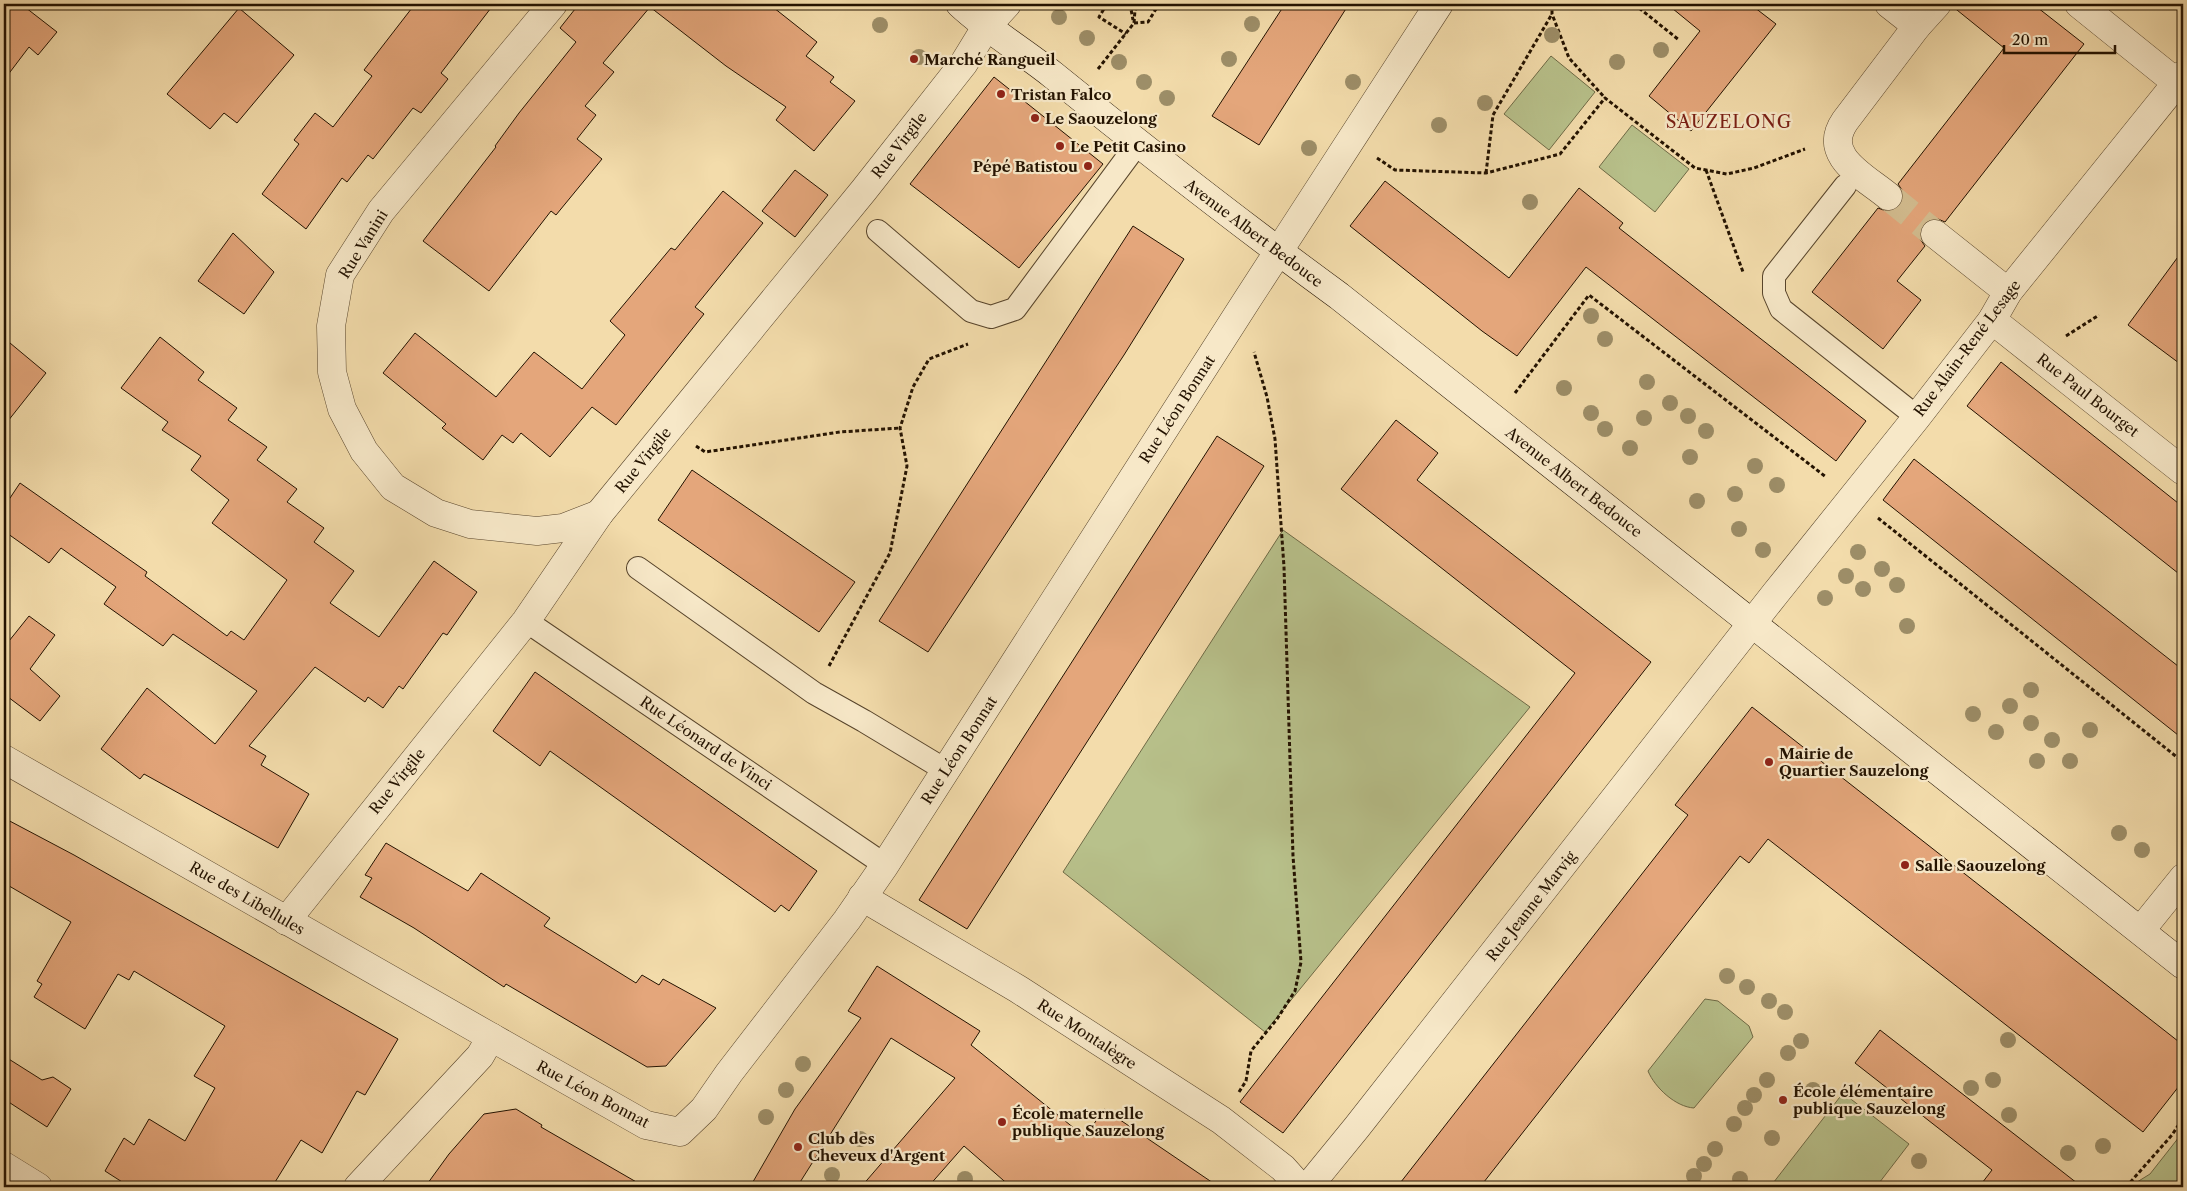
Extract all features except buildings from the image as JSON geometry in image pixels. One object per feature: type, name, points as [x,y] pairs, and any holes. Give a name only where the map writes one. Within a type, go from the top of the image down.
[{"type":"street","name":"Rue Vanini","points":[[553,4],[381,211],[340,275],[331,326],[332,372],[342,409],[364,451],[393,487],[436,512],[470,524],[537,531],[563,528],[599,514]]},
{"type":"street","name":"Avenue Albert Bedouce","points":[[960,4],[986,27],[1048,71],[1211,202],[1347,303],[2183,965]]},
{"type":"street","name":"Rue Virgile","points":[[286,921],[526,620],[599,514],[864,190],[964,63],[986,27],[1007,4]]},
{"type":"street","name":"Rue Léon Bonnat","points":[[491,1037],[646,1125],[680,1132],[704,1109],[885,865],[1439,4]]},
{"type":"street","points":[[1889,4],[1916,26]]},
{"type":"street","points":[[1888,196],[1841,157],[1837,143],[1838,131],[1916,26],[1937,4]]},
{"type":"street","points":[[2079,4],[2180,79]]},
{"type":"street","name":"Rue Alain-René Lesage","points":[[1752,623],[1992,320],[2008,292],[2180,79]]},
{"type":"street","points":[[1935,234],[2008,292]]},
{"type":"street","name":"Rue Paul Bourget","points":[[1992,320],[2183,470]]},
{"type":"street","name":"Rue Jeanne Marvig","points":[[1308,1187],[1364,1119],[1752,623]]},
{"type":"street","name":"Rue des Libellules","points":[[4,759],[491,1037]]},
{"type":"street","points":[[2141,930],[2183,878]]},
{"type":"street","name":"Rue Montalègre","points":[[862,897],[1018,990],[1221,1120],[1283,1168],[1300,1187]]},
{"type":"street","points":[[358,1187],[480,1056],[491,1037]]},
{"type":"street","points":[[4,1166],[38,1187]]},
{"type":"lane","points":[[878,231],[971,311],[991,317],[1015,309],[1138,143]]},
{"type":"lane","points":[[1845,186],[1774,276],[1774,293],[1782,309],[1916,417]]},
{"type":"lane","points":[[638,568],[814,693],[864,720],[946,771]]},
{"type":"lane","name":"Rue Léonard de Vinci","points":[[526,620],[885,865]]},
{"type":"path","points":[[1107,4],[1099,17],[1126,34]]},
{"type":"path","points":[[1130,4],[1134,23]]},
{"type":"path","points":[[1098,68],[1134,23],[1135,10],[1139,4]]},
{"type":"path","points":[[1134,23],[1148,22],[1160,4]]},
{"type":"path","points":[[1552,4],[1552,14],[1569,58],[1605,98],[1695,168],[1728,174],[1754,168],[1804,149],[1837,143]]},
{"type":"path","points":[[1634,4],[1679,40]]},
{"type":"path","points":[[1486,173],[1493,115],[1552,14]]},
{"type":"path","points":[[1351,141],[1395,170],[1486,173],[1560,154],[1605,98]]},
{"type":"path","points":[[1706,170],[1743,272],[1774,293]]},
{"type":"path","points":[[2060,340],[2099,315]]},
{"type":"path","points":[[814,693],[890,553],[907,466],[900,428],[913,387],[929,359],[975,342]]},
{"type":"path","points":[[1221,1120],[1246,1081],[1251,1051],[1295,991],[1301,962],[1292,856],[1284,567],[1275,440],[1267,397],[1252,348]]},
{"type":"path","points":[[669,428],[705,452],[840,432],[900,428]]},
{"type":"path","points":[[2126,1187],[2172,1135],[2183,1118]]},
{"type":"green space","points":[[1551,56],[1595,92],[1549,150],[1504,114]]},
{"type":"green space","points":[[1632,125],[1689,169],[1655,212],[1599,167]]},
{"type":"green space","points":[[1283,530],[1530,707],[1265,1032],[1063,872]]},
{"type":"green space","points":[[1705,999],[1718,1001],[1749,1026],[1753,1037],[1694,1108],[1680,1104],[1667,1096],[1648,1071]]},
{"type":"green space","points":[[1843,1093],[1909,1144],[1876,1187],[1770,1187]]},
{"type":"green space","points":[[2183,1132],[2183,1187],[2129,1187],[2150,1174]]},
{"type":"tunnel","points":[[1888,196],[1935,234]]},
{"type":"place","name":"Marché Rangueil","points":[[914,59]]},
{"type":"place","name":"Tristan Falco","points":[[1001,94]]},
{"type":"place","name":"Le Saouzelong","points":[[1035,118]]},
{"type":"place","name":"Le Petit Casino","points":[[1060,146]]},
{"type":"place","name":"Pépé Batistou","points":[[1088,166]]},
{"type":"place","name":"Mairie de Quartier Sauzelong","points":[[1769,762]]},
{"type":"place","name":"Salle Saouzelong","points":[[1905,865]]},
{"type":"place","name":"École élémentaire publique Sauzelong","points":[[1783,1100]]},
{"type":"place","name":"École maternelle publique Sauzelong","points":[[1002,1122]]},
{"type":"place","name":"Club des Cheveux d'Argent","points":[[798,1147]]},
{"type":"district","name":"SAUZELONG","points":[[1729,122]]}]
